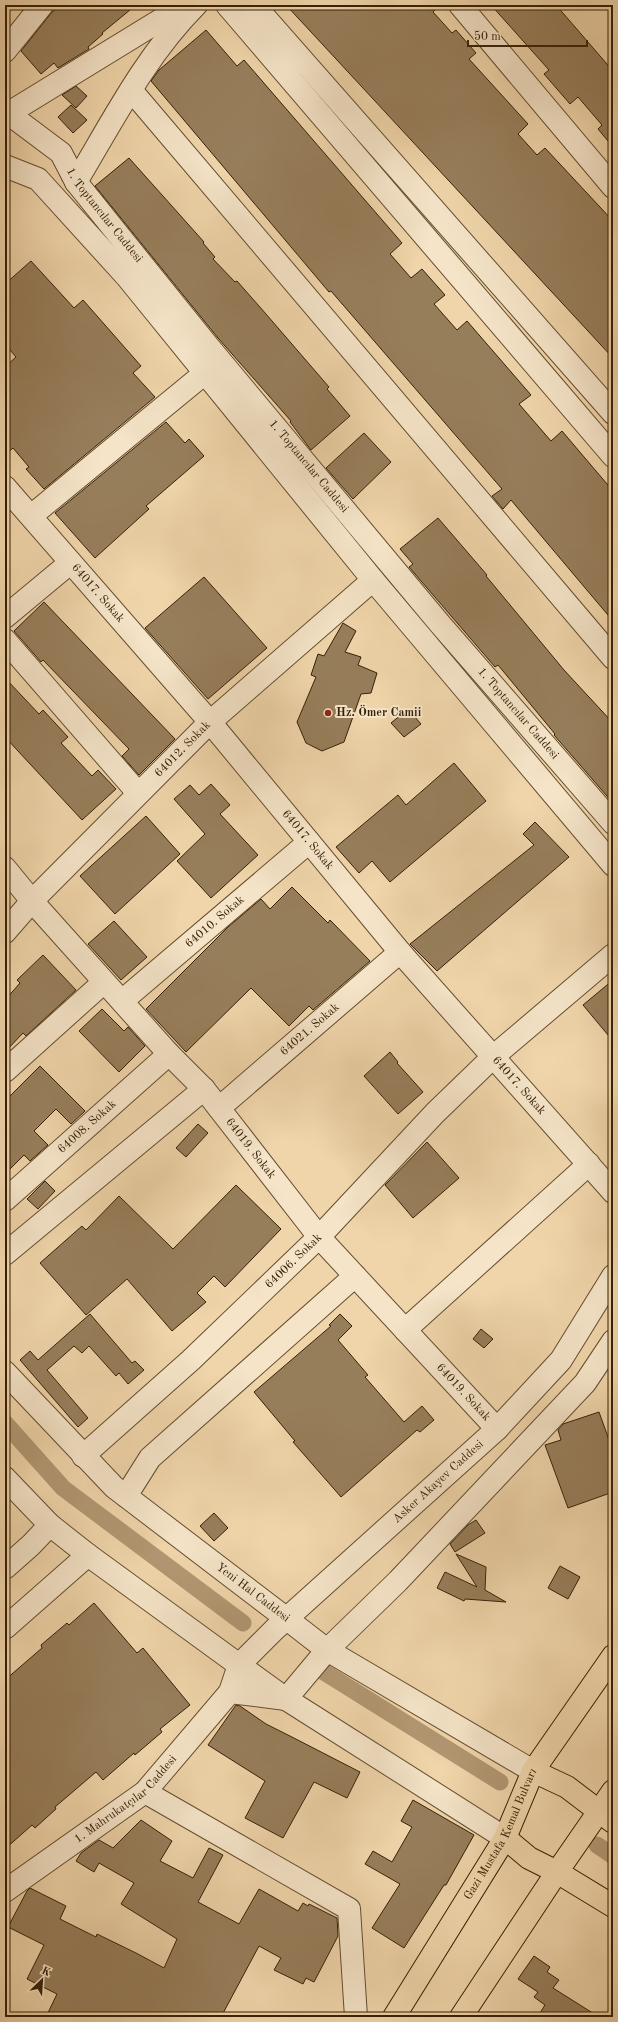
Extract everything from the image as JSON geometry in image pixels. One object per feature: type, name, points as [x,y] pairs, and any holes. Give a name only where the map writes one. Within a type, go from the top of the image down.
[{"type":"main road","name":"Gazi Mustafa Kemal Bulvarı","points":[[394,2017],[504,1838],[533,1771],[613,1656]]},
{"type":"main road","points":[[533,1771],[567,1787],[606,1817]]},
{"type":"main road","points":[[461,2017],[557,1872],[606,1817],[613,1791]]},
{"type":"main road","points":[[504,1838],[529,1858],[557,1872],[613,1906]]},
{"type":"street","points":[[5,52],[42,5]]},
{"type":"street","points":[[7,112],[185,5]]},
{"type":"street","points":[[76,182],[131,90],[177,23],[196,5]]},
{"type":"street","points":[[227,5],[613,456]]},
{"type":"street","points":[[254,5],[613,413]]},
{"type":"street","points":[[460,5],[613,187]]},
{"type":"street","points":[[131,90],[613,658]]},
{"type":"street","name":"1. Toptancılar Caddesi","points":[[7,112],[61,153],[76,182],[213,352],[420,600],[613,823]]},
{"type":"street","points":[[38,179],[61,153]]},
{"type":"street","name":"1. Toptancılar Caddesi","points":[[5,166],[38,179],[127,277],[373,580],[613,865]]},
{"type":"street","points":[[31,516],[205,373]]},
{"type":"street","name":"64017. Sokak","points":[[5,487],[210,722],[400,952],[494,1056],[613,1192]]},
{"type":"street","points":[[5,617],[70,563]]},
{"type":"street","name":"64012. Sokak","points":[[5,932],[32,901],[210,722],[373,580]]},
{"type":"street","points":[[5,640],[138,794]]},
{"type":"street","name":"64010. Sokak","points":[[122,1001],[309,842]]},
{"type":"street","name":"64019. Sokak","points":[[9,879],[32,901],[169,1054],[204,1089],[319,1237],[497,1429]]},
{"type":"street","name":"64021. Sokak","points":[[219,1108],[400,952]]},
{"type":"street","name":"64006. Sokak","points":[[83,1456],[191,1360],[319,1237],[435,1113],[494,1056],[613,955]]},
{"type":"street","points":[[5,1071],[104,982]]},
{"type":"street","name":"64008. Sokak","points":[[5,1200],[169,1054]]},
{"type":"street","points":[[5,1254],[204,1089]]},
{"type":"street","points":[[404,1330],[589,1164]]},
{"type":"street","points":[[126,1496],[150,1458],[355,1276]]},
{"type":"street","name":"Asker Akayev Caddesi","points":[[239,1665],[275,1629],[287,1620],[497,1429],[561,1360],[613,1276]]},
{"type":"street","points":[[286,1699],[327,1650],[398,1581],[585,1383],[613,1340]]},
{"type":"street","name":"Yeni Hal Caddesi","points":[[5,1372],[83,1456],[126,1496],[287,1620],[327,1650],[533,1771]]},
{"type":"street","points":[[5,1478],[50,1525],[88,1555],[286,1699],[504,1838]]},
{"type":"street","points":[[5,1568],[31,1545],[50,1525]]},
{"type":"street","points":[[5,1628],[88,1555]]},
{"type":"street","name":"1. Mahrukatçılar Caddesi","points":[[5,1891],[145,1792],[230,1692],[239,1665]]},
{"type":"street","points":[[230,1692],[286,1699]]},
{"type":"street","points":[[145,1792],[349,1909],[356,2017]]},
{"type":"building","points":[[61,5],[136,5],[102,33],[103,34],[88,47],[89,49],[58,68],[54,63],[41,74],[21,51],[52,12]]},
{"type":"building","points":[[286,5],[440,5],[433,12],[452,33],[456,30],[476,53],[469,59],[528,124],[518,134],[537,155],[545,148],[613,221],[613,358]]},
{"type":"building","points":[[491,5],[556,5],[613,71],[613,147],[598,129],[602,125],[578,97],[570,104],[544,74],[549,70]]},
{"type":"building","points":[[206,30],[237,66],[244,60],[402,243],[390,254],[411,278],[422,269],[445,295],[434,304],[457,330],[467,321],[531,395],[519,404],[551,441],[562,431],[613,491],[613,621],[511,500],[503,509],[492,496],[502,489],[331,291],[329,292],[151,81],[159,70]]},
{"type":"building","points":[[76,86],[87,96],[76,108],[62,95]]},
{"type":"building","points":[[71,105],[87,120],[73,133],[58,117]]},
{"type":"building","points":[[129,158],[204,242],[203,243],[215,257],[213,259],[235,282],[237,281],[329,387],[327,389],[350,416],[311,450],[290,422],[291,421],[218,338],[95,186]]},
{"type":"building","points":[[31,261],[74,308],[83,300],[141,366],[133,373],[155,397],[44,489],[26,469],[29,467],[13,448],[5,455],[5,367],[16,357],[5,344],[5,284]]},
{"type":"building","points":[[166,422],[185,443],[189,439],[204,456],[146,506],[149,509],[95,558],[55,513]]},
{"type":"building","points":[[364,433],[391,462],[353,499],[326,468]]},
{"type":"building","points":[[438,518],[487,575],[486,576],[564,670],[613,723],[613,803],[554,735],[555,734],[498,665],[495,667],[409,567],[413,564],[400,549]]},
{"type":"building","points":[[204,577],[267,648],[208,699],[145,628]]},
{"type":"building","points":[[44,602],[175,739],[139,775],[122,756],[129,749],[43,660],[41,662],[14,631]]},
{"type":"building","points":[[343,623],[356,631],[345,652],[361,657],[358,665],[377,673],[371,693],[361,694],[344,742],[322,751],[306,743],[297,722],[316,677],[311,675],[318,654],[324,656]]},
{"type":"building","points":[[5,678],[39,714],[43,710],[68,737],[61,743],[92,776],[98,770],[116,789],[82,820],[5,737]]},
{"type":"building","points":[[408,709],[421,724],[404,737],[391,723]]},
{"type":"building","points":[[454,763],[486,801],[390,882],[372,861],[359,873],[336,847],[398,795],[406,805]]},
{"type":"building","points":[[211,784],[230,805],[220,814],[258,855],[211,898],[177,861],[205,834],[174,799],[190,785],[199,795]]},
{"type":"building","points":[[146,816],[180,854],[115,914],[80,876]]},
{"type":"building","points":[[535,822],[569,857],[437,971],[410,944],[534,845],[523,834]]},
{"type":"building","points":[[292,887],[328,923],[330,920],[370,961],[313,1010],[309,1006],[289,1026],[251,988],[186,1052],[146,1009],[228,927],[261,899],[270,909]]},
{"type":"building","points":[[114,921],[147,957],[121,980],[88,944]]},
{"type":"building","points":[[43,955],[76,990],[26,1036],[23,1033],[5,1052],[5,1000],[20,983],[17,980]]},
{"type":"building","points":[[613,980],[613,1041],[583,1005]]},
{"type":"building","points":[[102,1009],[124,1031],[128,1027],[145,1046],[119,1072],[79,1031]]},
{"type":"building","points":[[390,1052],[398,1062],[397,1063],[423,1092],[398,1114],[364,1076]]},
{"type":"building","points":[[40,1066],[85,1111],[71,1124],[56,1109],[34,1131],[48,1145],[30,1161],[24,1155],[5,1174],[5,1101]]},
{"type":"building","points":[[198,1124],[208,1133],[186,1157],[176,1148]]},
{"type":"building","points":[[427,1142],[459,1178],[413,1218],[385,1185]]},
{"type":"building","points":[[45,1181],[55,1191],[38,1209],[27,1199]]},
{"type":"building","points":[[236,1185],[281,1229],[225,1287],[214,1276],[197,1293],[206,1302],[172,1331],[127,1279],[86,1315],[40,1263],[82,1226],[86,1230],[119,1196],[173,1249]]},
{"type":"building","points":[[90,1314],[132,1363],[135,1361],[144,1370],[128,1384],[119,1373],[116,1376],[89,1346],[82,1353],[74,1346],[47,1370],[88,1418],[78,1427],[20,1360],[30,1351],[38,1360]]},
{"type":"building","points":[[340,1314],[352,1326],[338,1340],[368,1375],[365,1377],[404,1422],[422,1406],[434,1420],[420,1432],[417,1430],[341,1497],[293,1442],[295,1441],[254,1392],[331,1326],[329,1325]]},
{"type":"building","points":[[481,1329],[493,1339],[484,1348],[473,1339]]},
{"type":"building","points":[[599,1412],[613,1451],[609,1453],[613,1463],[613,1492],[568,1508],[545,1445],[561,1440],[558,1430],[563,1424]]},
{"type":"building","points":[[214,1513],[228,1528],[214,1541],[200,1526]]},
{"type":"building","points":[[476,1520],[485,1533],[455,1552],[450,1544],[468,1525]]},
{"type":"building","points":[[456,1554],[486,1567],[485,1590],[506,1602],[465,1599],[464,1601],[437,1588],[445,1572],[477,1587]]},
{"type":"building","points":[[560,1566],[580,1577],[568,1599],[548,1588]]},
{"type":"building","points":[[94,1603],[137,1653],[143,1648],[190,1705],[160,1729],[162,1732],[135,1755],[134,1753],[103,1780],[96,1772],[55,1807],[56,1809],[35,1828],[32,1825],[5,1849],[5,1680],[42,1648],[41,1645],[67,1623],[69,1625]]},
{"type":"building","points":[[236,1705],[240,1706],[266,1724],[360,1772],[347,1798],[314,1782],[283,1838],[245,1818],[265,1781],[208,1745]]},
{"type":"building","points":[[413,1800],[474,1835],[446,1885],[444,1885],[404,1948],[372,1928],[400,1884],[365,1864],[373,1851],[392,1862],[412,1827],[401,1821]]},
{"type":"building","points":[[141,1820],[172,1841],[160,1861],[193,1878],[209,1848],[223,1855],[198,1902],[239,1924],[259,1889],[298,1911],[303,1903],[308,1906],[309,1904],[337,1918],[338,1936],[314,1982],[306,1978],[303,1984],[274,1970],[281,1958],[259,1946],[221,2017],[46,2017],[57,1994],[27,1979],[44,1945],[8,1927],[30,1888],[66,1906],[60,1919],[96,1937],[97,1934],[164,1968],[177,1939],[121,1904],[134,1883],[99,1863],[94,1872],[76,1861],[81,1853],[99,1840],[113,1848]]},
{"type":"building","points":[[534,1956],[550,1967],[547,1972],[559,1980],[553,1988],[599,2017],[547,2017],[540,2013],[545,2005],[534,1997],[538,1992],[518,1979]]},
{"type":"waterway","points":[[5,1423],[63,1488],[243,1623]]},
{"type":"waterway","points":[[324,1672],[500,1782]]},
{"type":"waterway","points":[[597,1845],[613,1856]]},
{"type":"place","name":"Hz. Ömer Camii","points":[[328,713]]}]
